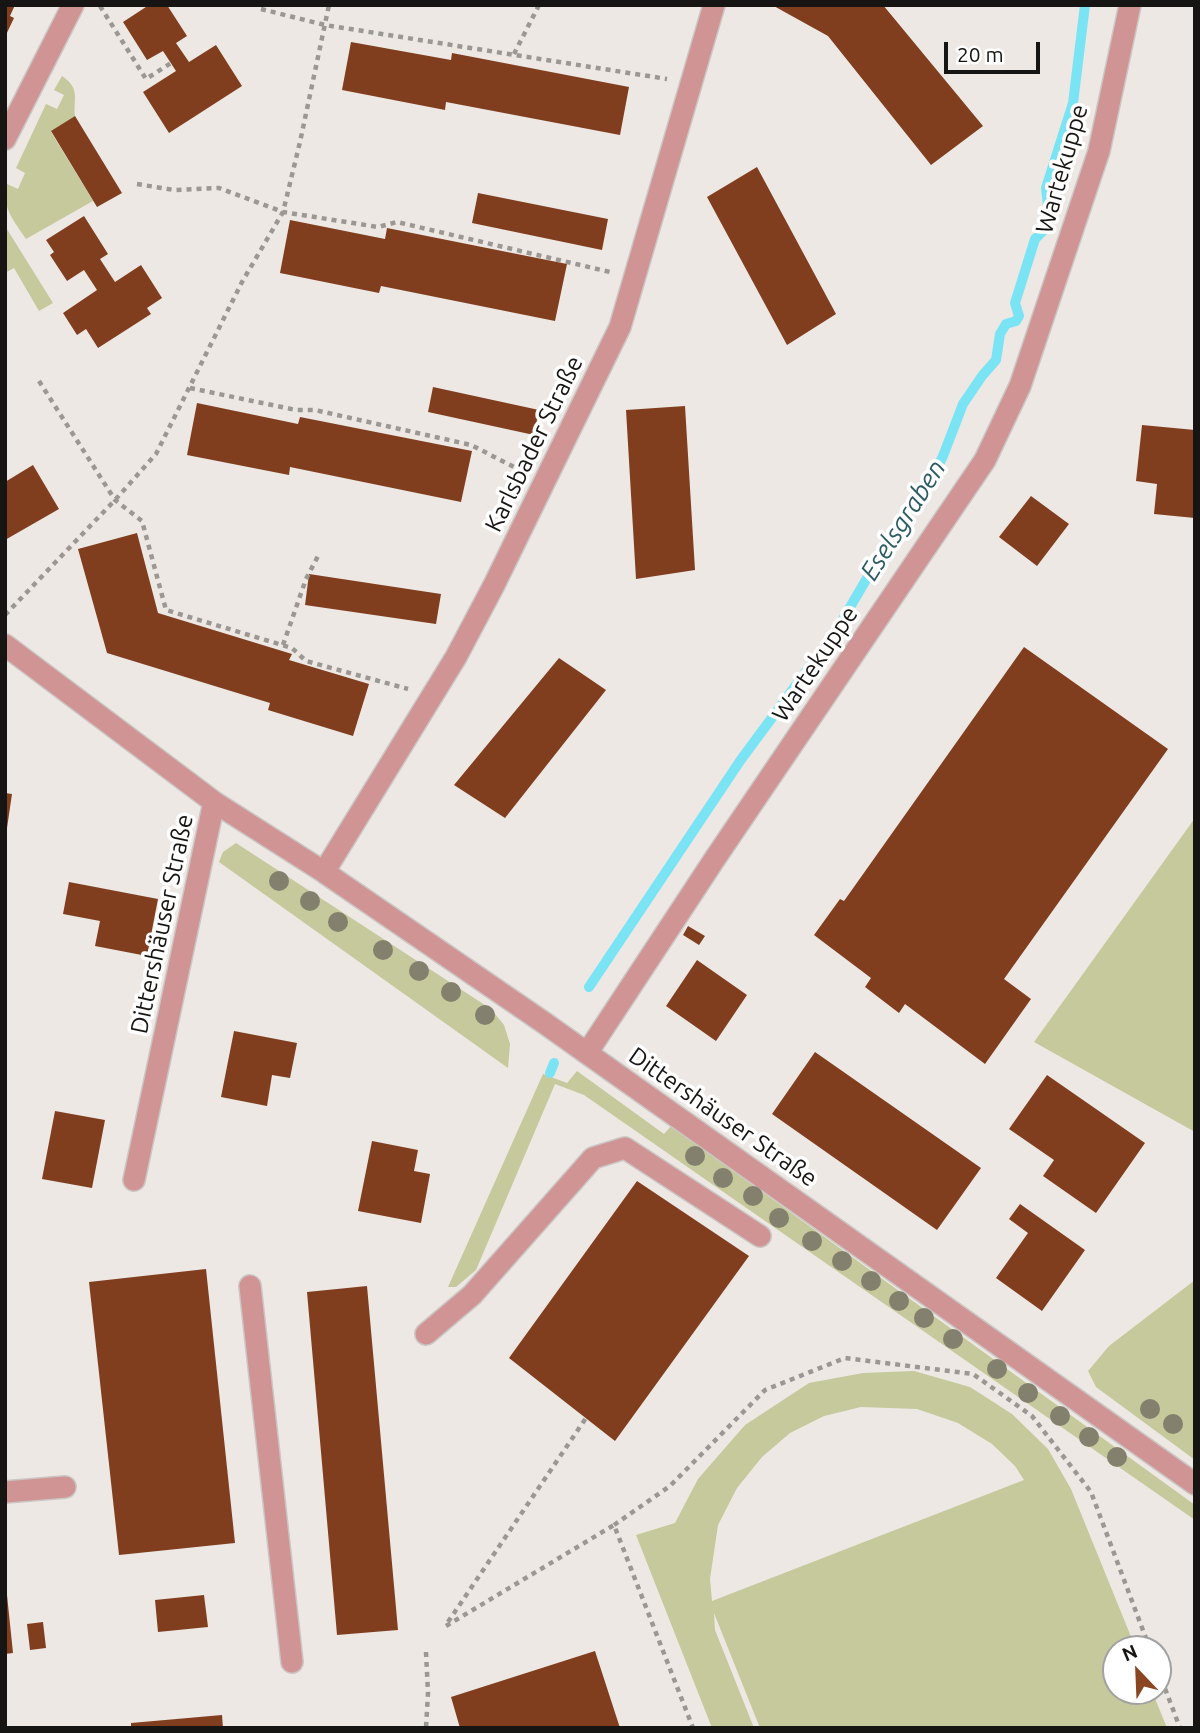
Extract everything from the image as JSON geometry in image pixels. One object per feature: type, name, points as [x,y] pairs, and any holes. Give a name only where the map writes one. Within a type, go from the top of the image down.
[{"type":"street","points":[[5,139],[73,5]]},
{"type":"street","name":"Karlsbader Straße","points":[[324,872],[469,633],[621,327],[714,5]]},
{"type":"street","name":"Wartekuppe","points":[[587,1053],[724,845],[985,460],[1020,386],[1100,151],[1130,5]]},
{"type":"street","name":"Dittershäuser Straße","points":[[5,645],[214,802],[324,872],[587,1053],[1195,1484]]},
{"type":"street","name":"Dittershäuser Straße","points":[[134,1180],[214,802]]},
{"type":"street","points":[[426,1334],[472,1295],[593,1158],[625,1147],[760,1236]]},
{"type":"street","points":[[250,1286],[292,1662]]},
{"type":"street","points":[[5,1492],[65,1487]]},
{"type":"path","points":[[100,5],[146,79],[171,63]]},
{"type":"path","points":[[5,615],[156,454],[242,282],[283,212],[329,5]]},
{"type":"path","points":[[514,55],[539,5]]},
{"type":"path","points":[[261,9],[325,25],[692,83]]},
{"type":"path","points":[[137,184],[174,190],[219,188],[283,212],[378,227],[397,222],[635,278]]},
{"type":"path","points":[[39,381],[115,500],[142,521],[166,610],[292,648],[306,661],[432,695]]},
{"type":"path","points":[[190,388],[296,410],[315,410],[471,445],[544,482]]},
{"type":"path","points":[[283,645],[306,579],[318,556]]},
{"type":"path","points":[[586,1418],[446,1626],[614,1525],[670,1486],[765,1390],[845,1359],[973,1374],[1032,1416],[1091,1492],[1145,1635]]},
{"type":"path","points":[[614,1525],[693,1728]]},
{"type":"path","points":[[426,1652],[426,1728]]},
{"type":"path","points":[[1171,1705],[1180,1728]]},
{"type":"green space","points":[[62,76],[74,90],[75,116],[51,132],[93,201],[26,239],[7,207],[5,192],[7,184],[18,189],[25,173],[16,168],[46,104],[57,109],[64,95],[54,90]]},
{"type":"green space","points":[[5,226],[53,303],[39,311],[14,268],[5,273]]},
{"type":"green space","points":[[1195,818],[1195,1132],[1034,1042]]},
{"type":"green space","points":[[236,843],[491,1009],[504,1025],[510,1044],[508,1068],[219,862],[223,852]]},
{"type":"green space","points":[[577,1071],[664,1134],[671,1126],[1195,1505],[1195,1520],[584,1095],[555,1084],[476,1270],[456,1287],[448,1287],[543,1074],[567,1083]]},
{"type":"green space","points":[[1195,1280],[1195,1460],[1096,1387],[1088,1371],[1109,1346]]},
{"type":"green space","points":[[914,1371],[970,1387],[1012,1414],[1048,1449],[1071,1489],[1130,1635],[1102,1635],[1102,1705],[1158,1705],[1167,1728],[760,1728],[714,1613],[715,1630],[754,1728],[712,1728],[636,1535],[675,1523],[698,1479],[745,1425],[809,1383],[863,1373]],"holes":[[[861,1407],[917,1409],[958,1423],[992,1444],[1015,1466],[1024,1480],[712,1601],[710,1579],[718,1525],[737,1488],[762,1457],[790,1433],[824,1416]]]},
{"type":"building","points":[[5,5],[15,5],[10,16],[14,18],[5,37]]},
{"type":"building","points":[[149,5],[167,5],[187,36],[176,43],[189,62],[216,45],[242,86],[169,133],[143,92],[176,71],[163,51],[147,60],[123,22]]},
{"type":"building","points":[[772,5],[883,5],[983,126],[931,165],[828,36]]},
{"type":"building","points":[[351,42],[451,60],[452,53],[629,87],[620,135],[446,102],[445,110],[342,90]]},
{"type":"building","points":[[75,116],[122,193],[97,207],[51,131]]},
{"type":"building","points":[[757,167],[836,314],[787,345],[707,197]]},
{"type":"building","points":[[478,193],[608,219],[602,250],[472,223]]},
{"type":"building","points":[[84,216],[108,254],[100,259],[115,282],[141,265],[162,298],[147,308],[151,314],[98,348],[86,329],[77,335],[63,313],[97,290],[84,270],[67,281],[50,255],[54,252],[46,240]]},
{"type":"building","points":[[290,220],[385,239],[387,228],[567,264],[555,321],[381,286],[379,293],[280,273]]},
{"type":"building","points":[[433,387],[539,410],[534,435],[428,412]]},
{"type":"building","points":[[197,403],[298,424],[300,417],[472,451],[461,502],[290,467],[289,475],[187,455]]},
{"type":"building","points":[[685,406],[695,570],[636,579],[626,410]]},
{"type":"building","points":[[1142,425],[1195,430],[1195,518],[1154,514],[1157,484],[1136,481]]},
{"type":"building","points":[[33,465],[59,509],[5,540],[5,482]]},
{"type":"building","points":[[1031,496],[1069,524],[1037,566],[999,537]]},
{"type":"building","points":[[137,533],[158,613],[292,654],[289,660],[369,684],[353,736],[268,710],[270,703],[107,653],[78,549]]},
{"type":"building","points":[[309,574],[441,594],[436,624],[305,605]]},
{"type":"building","points":[[1024,647],[1168,749],[1004,979],[1031,999],[985,1064],[905,1004],[899,1013],[865,987],[871,978],[814,935],[840,899],[844,901]]},
{"type":"building","points":[[559,658],[606,690],[505,818],[454,785]]},
{"type":"building","points":[[5,793],[12,794],[7,828],[5,828]]},
{"type":"building","points":[[69,882],[158,899],[147,956],[95,946],[100,921],[63,914]]},
{"type":"building","points":[[688,926],[705,936],[699,945],[683,935]]},
{"type":"building","points":[[697,960],[747,995],[716,1041],[666,1006]]},
{"type":"building","points":[[234,1031],[297,1043],[290,1078],[272,1075],[267,1106],[221,1097]]},
{"type":"building","points":[[815,1052],[981,1168],[937,1230],[772,1114]]},
{"type":"building","points":[[1047,1075],[1145,1143],[1096,1213],[1043,1176],[1054,1160],[1009,1129]]},
{"type":"building","points":[[55,1111],[105,1120],[92,1188],[42,1179]]},
{"type":"building","points":[[372,1141],[418,1150],[414,1171],[430,1174],[421,1223],[358,1211]]},
{"type":"building","points":[[637,1181],[749,1256],[615,1441],[509,1358]]},
{"type":"building","points":[[1020,1204],[1085,1250],[1042,1311],[996,1278],[1028,1233],[1009,1219]]},
{"type":"building","points":[[206,1269],[235,1543],[119,1555],[89,1282]]},
{"type":"building","points":[[367,1286],[398,1630],[337,1635],[307,1292]]},
{"type":"building","points":[[7,1595],[13,1653],[5,1654],[5,1596]]},
{"type":"building","points":[[204,1595],[208,1627],[158,1632],[155,1600]]},
{"type":"building","points":[[43,1622],[46,1648],[30,1650],[27,1624]]},
{"type":"building","points":[[595,1651],[620,1728],[460,1728],[451,1697]]},
{"type":"building","points":[[222,1715],[223,1728],[131,1728],[131,1723]]},
{"type":"waterway","name":"Eselsgraben","points":[[589,987],[740,761],[836,631],[890,539],[903,529],[909,509],[927,489],[943,456],[963,404],[996,360],[1000,334],[1006,324],[1016,321],[1019,316],[1015,303],[1035,239],[1043,231],[1049,215],[1046,188],[1073,103],[1085,5]]},
{"type":"waterway","points":[[550,1073],[554,1063]]}]
